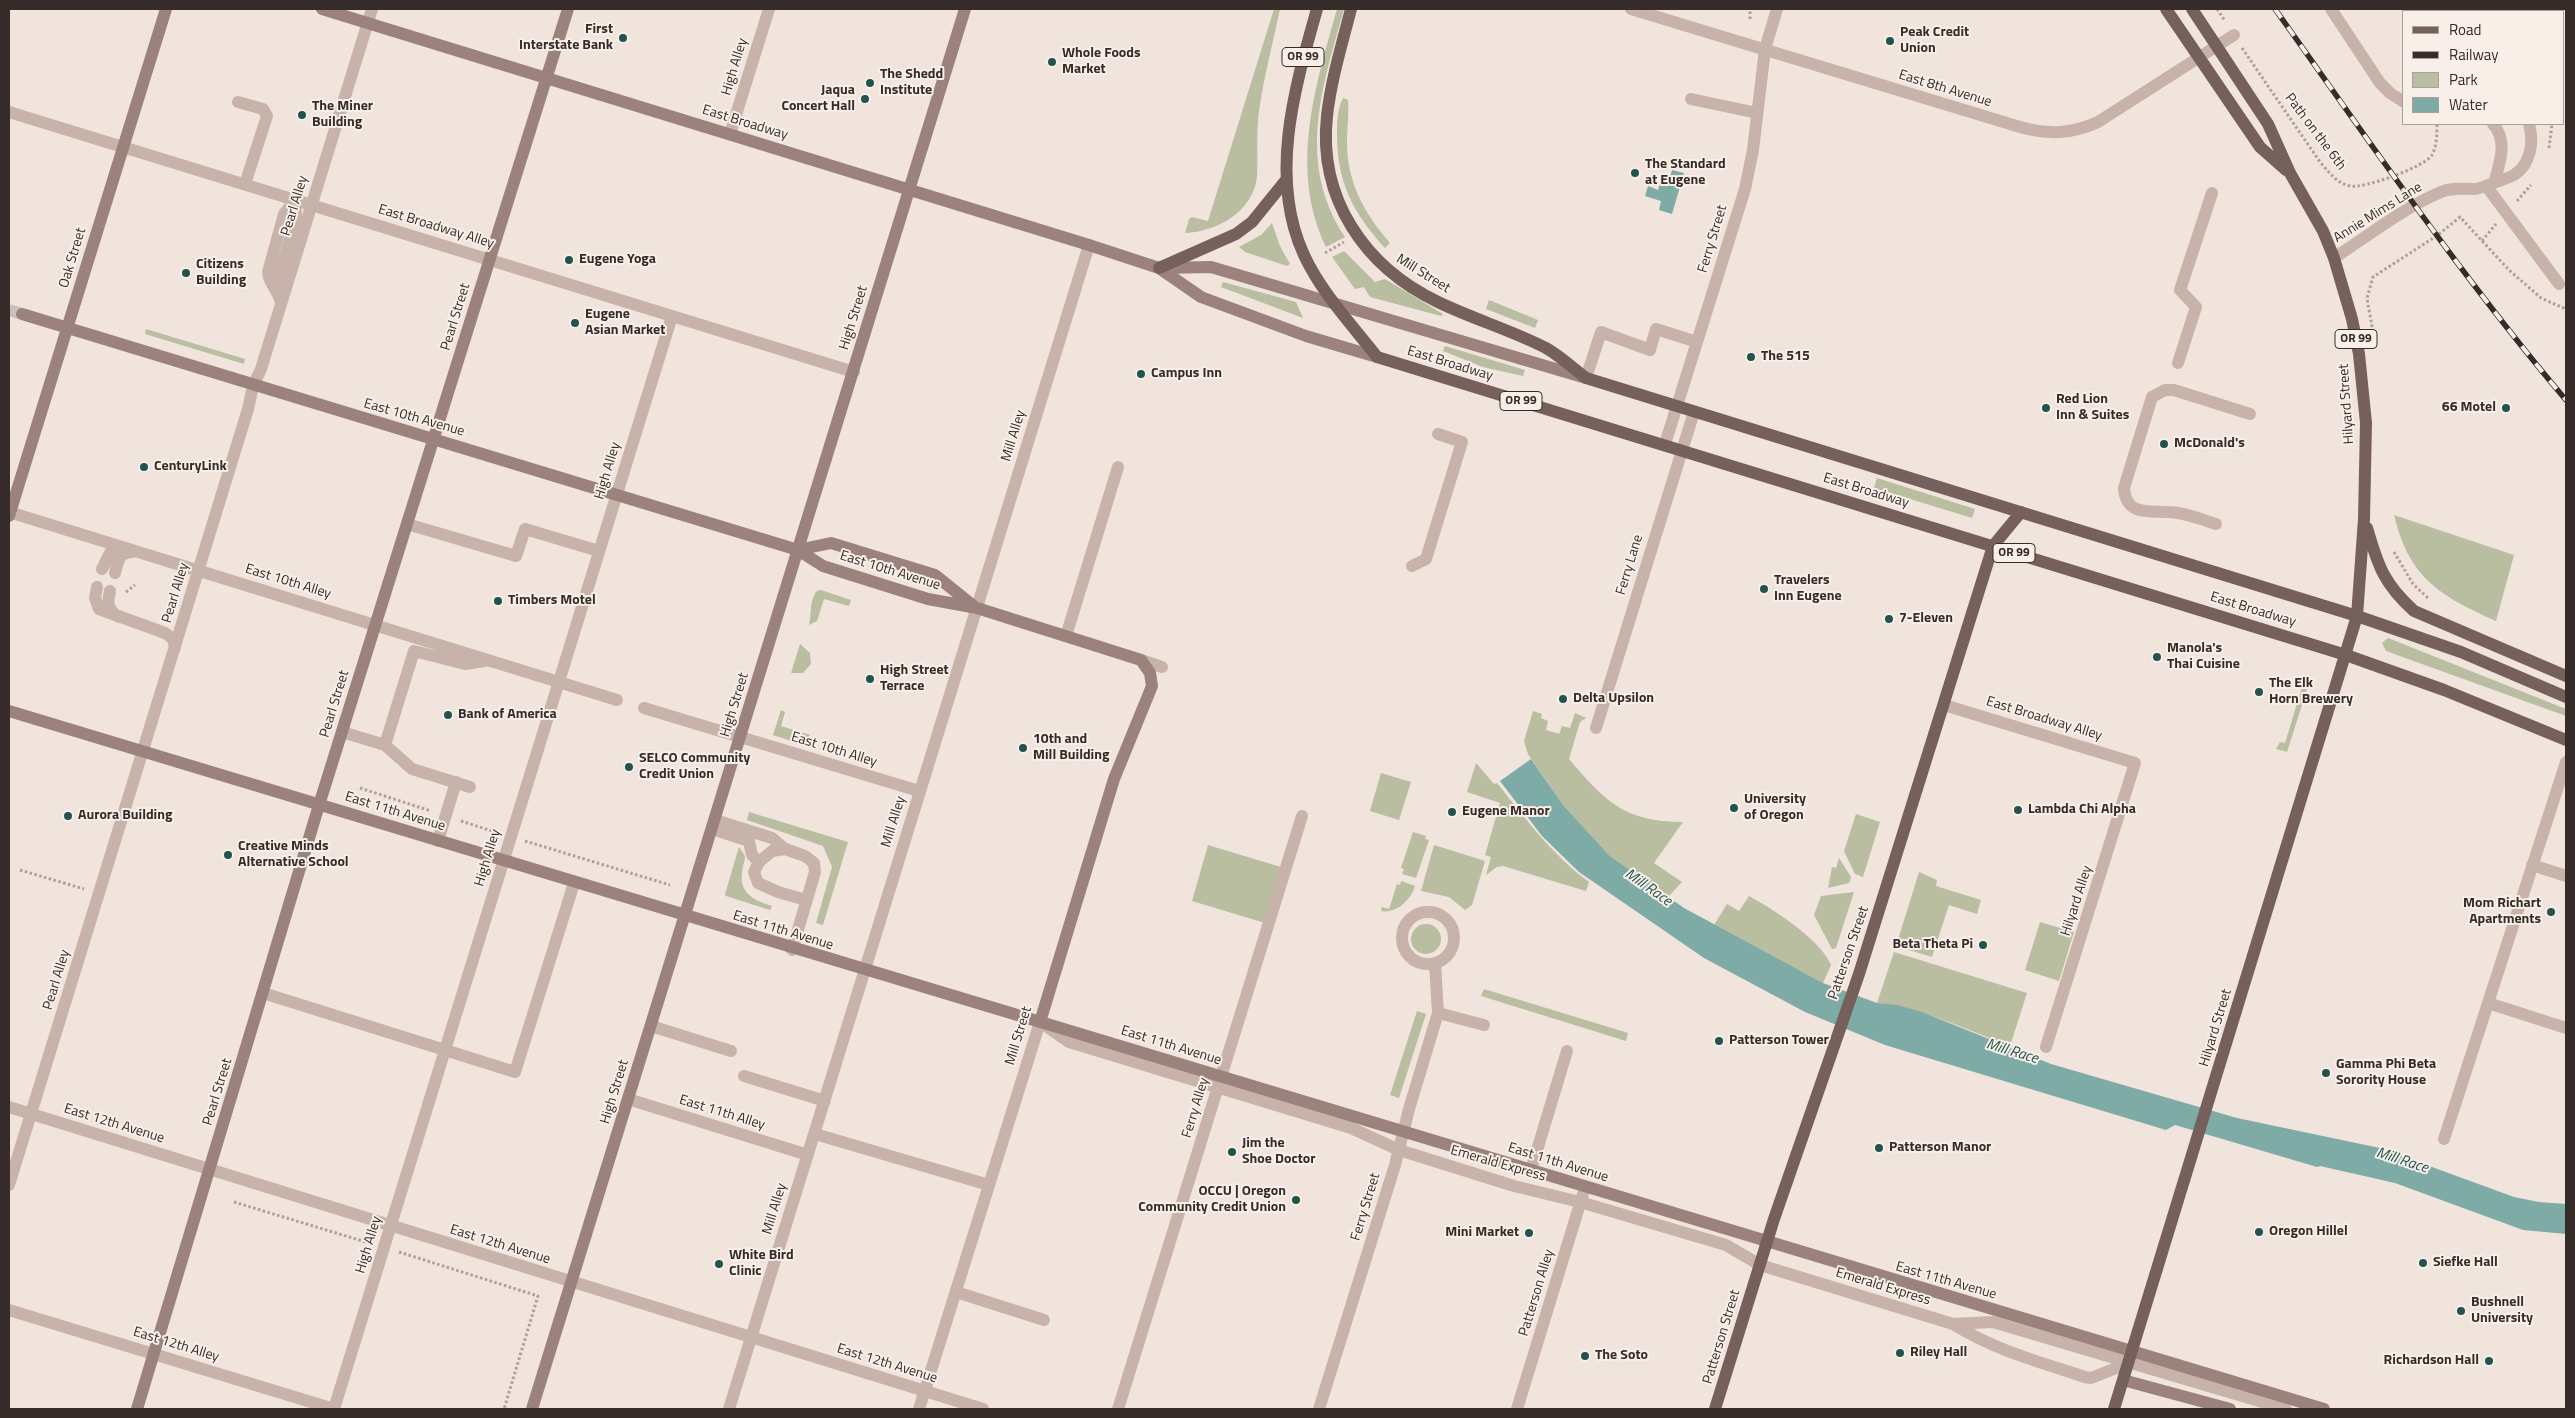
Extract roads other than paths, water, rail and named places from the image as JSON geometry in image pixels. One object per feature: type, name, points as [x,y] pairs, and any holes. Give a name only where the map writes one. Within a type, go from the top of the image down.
[{"type":"main road","name":"Oak Street","points":[[9,514],[166,9]]},
{"type":"main road","name":"East Broadway","points":[[322,9],[910,189],[1159,268],[1201,297],[1306,336],[1665,444],[2346,654],[2444,690],[2566,740]]},
{"type":"main road","name":"Pearl Street","points":[[137,1409],[264,994],[319,805],[568,9]]},
{"type":"main road","name":"High Street","points":[[532,1409],[965,9]]},
{"type":"main road","name":"OR 99","points":[[1317,9],[1293,106],[1286,180],[1291,217],[1304,254],[1335,303],[1377,357]]},
{"type":"main road","name":"Mill Street","points":[[1351,9],[1332,80],[1327,118],[1326,152],[1332,185],[1344,217],[1364,247],[1397,279],[1464,315],[1547,349],[1586,378]]},
{"type":"main road","name":"OR 99","points":[[2166,9],[2200,57]]},
{"type":"main road","name":"OR 99","points":[[2192,9],[2217,46]]},
{"type":"main road","name":"Hilyard Street","points":[[2114,1409],[2357,616],[2364,518],[2366,423],[2362,376],[2352,319],[2334,258],[2323,231],[2290,174],[2268,124],[2217,46]]},
{"type":"main road","name":"Hilyard Street","points":[[2200,57],[2260,147],[2290,174]]},
{"type":"main road","points":[[1159,268],[1236,234],[1252,222],[1286,180]]},
{"type":"main road","name":"East Broadway","points":[[1159,268],[1211,268],[1586,378],[2357,616],[2460,652],[2566,697]]},
{"type":"main road","name":"East 10th Avenue","points":[[22,314],[253,386],[798,550],[823,566],[928,599],[977,608],[1141,660],[1151,677]]},
{"type":"main road","name":"Patterson Street","points":[[1715,1409],[1836,1034],[1859,974],[1994,546],[2021,512]]},
{"type":"main road","name":"OR 99","points":[[2364,518],[2378,568],[2397,596],[2414,610],[2566,676]]},
{"type":"main road","name":"East 10th Avenue","points":[[798,550],[831,543],[935,575],[977,608]]},
{"type":"main road","name":"Mill Street","points":[[1040,1022],[1114,779],[1146,702],[1151,677]]},
{"type":"main road","name":"East 11th Avenue","points":[[9,711],[792,950],[1040,1022],[1219,1083],[1404,1132],[1585,1186],[2130,1357],[2324,1409]]},
{"type":"main road","points":[[2123,1380],[2230,1409]]},
{"type":"street","name":"Pearl Alley","points":[[9,1186],[199,570],[248,409],[253,386],[261,369],[372,9]]},
{"type":"street","name":"High Alley","points":[[730,134],[769,9]]},
{"type":"street","name":"East 8th Avenue","points":[[1631,9],[2020,127],[2048,133],[2084,128],[2098,122],[2234,35]]},
{"type":"street","name":"Ferry Street","points":[[1665,444],[1745,189],[1765,49],[1777,9]]},
{"type":"street","points":[[2331,9],[2380,83],[2390,94],[2402,101]]},
{"type":"street","points":[[1691,99],[1757,113]]},
{"type":"street","points":[[238,102],[263,109],[267,116],[245,184]]},
{"type":"street","name":"East Broadway Alley","points":[[9,112],[854,372]]},
{"type":"street","points":[[2494,125],[2498,129],[2503,145],[2491,184],[2559,284]]},
{"type":"street","name":"Annie Mims Lane","points":[[2334,258],[2416,205],[2443,191],[2491,184],[2514,175],[2525,164],[2531,149],[2530,125]]},
{"type":"street","points":[[2178,363],[2196,307],[2180,290],[2212,193]]},
{"type":"street","points":[[281,304],[276,287],[268,278],[268,272],[284,214],[295,201]]},
{"type":"street","name":"Mill Alley","points":[[728,1409],[1089,245]]},
{"type":"street","name":"High Alley","points":[[334,1409],[672,316]]},
{"type":"street","points":[[1586,378],[1600,332],[1650,350],[1656,329],[1697,342]]},
{"type":"street","points":[[2216,524],[2177,512],[2138,510],[2130,504],[2125,496],[2124,488],[2152,398],[2165,390],[2174,390],[2250,414]]},
{"type":"street","name":"Ferry Lane","points":[[1596,728],[1694,412]]},
{"type":"street","points":[[1412,566],[1426,559],[1462,442],[1438,434]]},
{"type":"street","points":[[1066,636],[1118,467]]},
{"type":"street","name":"East 10th Alley","points":[[9,514],[199,570],[617,700]]},
{"type":"street","points":[[407,524],[516,556],[525,529],[599,551]]},
{"type":"street","points":[[102,569],[106,557],[113,551],[140,552]]},
{"type":"street","points":[[115,573],[122,554],[140,552]]},
{"type":"street","points":[[97,587],[95,598],[99,609],[165,633],[173,639],[175,648]]},
{"type":"street","points":[[110,591],[109,606],[112,613],[122,618]]},
{"type":"street","points":[[385,744],[414,651],[465,664],[490,661]]},
{"type":"street","name":"East Broadway Alley","points":[[1944,705],[2135,763]]},
{"type":"street","name":"East 10th Alley","points":[[644,708],[920,791]]},
{"type":"street","points":[[342,732],[385,744],[412,769],[470,787]]},
{"type":"street","points":[[2444,1139],[2566,762]]},
{"type":"street","name":"Hilyard Alley","points":[[2046,1048],[2135,763]]},
{"type":"street","points":[[438,841],[456,782]]},
{"type":"street","name":"Ferry Alley","points":[[1118,1409],[1302,816]]},
{"type":"street","points":[[713,824],[772,838],[785,850]]},
{"type":"street","points":[[713,824],[749,841],[752,855],[759,862]]},
{"type":"street","points":[[792,950],[816,872],[814,863],[805,856],[785,850],[769,852],[759,862],[754,872],[758,883],[778,892],[806,900]]},
{"type":"street","points":[[2532,866],[2566,876]]},
{"type":"street","points":[[264,994],[515,1072],[574,883]]},
{"type":"street","points":[[1423,913],[1440,915],[1452,928],[1454,937],[1450,953],[1435,963],[1420,963],[1407,953],[1404,946],[1404,930],[1408,922],[1423,913]]},
{"type":"street","name":"Ferry Street","points":[[1319,1409],[1399,1150],[1438,1013],[1435,963]]},
{"type":"street","points":[[2488,1003],[2566,1028]]},
{"type":"street","points":[[1438,1013],[1484,1025]]},
{"type":"street","name":"Mill Street","points":[[920,1409],[1040,1022]]},
{"type":"street","points":[[651,1026],[731,1051]]},
{"type":"street","points":[[1531,1170],[1567,1050]]},
{"type":"street","points":[[744,1076],[825,1101]]},
{"type":"street","name":"Emerald Express","points":[[1219,1083],[1351,1128],[1399,1150],[1514,1186],[1580,1202],[1726,1245],[1760,1265],[1953,1324],[1975,1338],[2009,1353],[2085,1377],[2091,1378],[2130,1357]]},
{"type":"street","name":"East 11th Alley","points":[[628,1099],[808,1155]]},
{"type":"street","name":"East 12th Avenue","points":[[9,1107],[210,1171],[984,1409]]},
{"type":"street","points":[[814,1134],[989,1186]]},
{"type":"street","name":"Patterson Alley","points":[[1517,1409],[1585,1186]]},
{"type":"street","points":[[956,1292],[1044,1320]]},
{"type":"street","name":"East 12th Alley","points":[[9,1310],[334,1409]]},
{"type":"street","name":"Emerald Express","points":[[1953,1324],[1992,1322],[2130,1357],[2286,1409]]},
{"type":"water","points":[[1672,170],[1684,173],[1672,214],[1659,210],[1661,201],[1645,196],[1648,186],[1658,190],[1661,179],[1669,181]]},
{"type":"water","name":"Mill Race","points":[[1531,759],[1563,805],[1610,856],[1684,908],[1823,983],[1877,1003],[1897,1005],[1922,1012],[2051,1064],[2237,1118],[2380,1148],[2514,1197],[2539,1202],[2566,1204],[2566,1234],[2523,1230],[2395,1183],[2320,1166],[2317,1167],[2175,1125],[2166,1130],[1885,1045],[1805,1012],[1704,958],[1579,872],[1542,836],[1500,781]]},
{"type":"tunnel","points":[[9,310],[22,314]]},
{"type":"railway","points":[[2275,9],[2453,257],[2489,305],[2566,400]]},
{"type":"place","name":"First Interstate Bank","points":[[623,38]]},
{"type":"place","name":"Peak Credit Union","points":[[1890,41]]},
{"type":"place","name":"Whole Foods Market","points":[[1052,62]]},
{"type":"place","name":"The Shedd Institute","points":[[870,83]]},
{"type":"place","name":"Jaqua Concert Hall","points":[[865,99]]},
{"type":"place","name":"The Miner Building","points":[[302,115]]},
{"type":"place","name":"The Standard at Eugene","points":[[1635,173]]},
{"type":"place","name":"Eugene Yoga","points":[[569,260]]},
{"type":"place","name":"Citizens Building","points":[[186,273]]},
{"type":"place","name":"Eugene Asian Market","points":[[575,323]]},
{"type":"place","name":"The 515","points":[[1751,357]]},
{"type":"place","name":"Campus Inn","points":[[1141,374]]},
{"type":"place","name":"Red Lion Inn & Suites","points":[[2046,408]]},
{"type":"place","name":"66 Motel","points":[[2506,408]]},
{"type":"place","name":"McDonald's","points":[[2164,444]]},
{"type":"place","name":"CenturyLink","points":[[144,467]]},
{"type":"place","name":"Travelers Inn Eugene","points":[[1764,589]]},
{"type":"place","name":"Timbers Motel","points":[[498,601]]},
{"type":"place","name":"7-Eleven","points":[[1889,619]]},
{"type":"place","name":"Manola's Thai Cuisine","points":[[2157,657]]},
{"type":"place","name":"High Street Terrace","points":[[870,679]]},
{"type":"place","name":"The Elk Horn Brewery","points":[[2259,692]]},
{"type":"place","name":"Delta Upsilon","points":[[1563,699]]},
{"type":"place","name":"Bank of America","points":[[448,715]]},
{"type":"place","name":"10th and Mill Building","points":[[1023,748]]},
{"type":"place","name":"SELCO Community Credit Union","points":[[629,767]]},
{"type":"place","name":"University of Oregon","points":[[1734,808]]},
{"type":"place","name":"Lambda Chi Alpha","points":[[2018,810]]},
{"type":"place","name":"Eugene Manor","points":[[1452,812]]},
{"type":"place","name":"Aurora Building","points":[[68,816]]},
{"type":"place","name":"Creative Minds Alternative School","points":[[228,855]]},
{"type":"place","name":"Mom Richart Apartments","points":[[2551,912]]},
{"type":"place","name":"Beta Theta Pi","points":[[1983,945]]},
{"type":"place","name":"Patterson Tower","points":[[1719,1041]]},
{"type":"place","name":"Gamma Phi Beta Sorority House","points":[[2326,1073]]},
{"type":"place","name":"Patterson Manor","points":[[1879,1148]]},
{"type":"place","name":"Jim the Shoe Doctor","points":[[1232,1152]]},
{"type":"place","name":"OCCU | Oregon Community Credit Union","points":[[1296,1200]]},
{"type":"place","name":"Oregon Hillel","points":[[2259,1232]]},
{"type":"place","name":"Mini Market","points":[[1529,1233]]},
{"type":"place","name":"Siefke Hall","points":[[2423,1263]]},
{"type":"place","name":"White Bird Clinic","points":[[719,1264]]},
{"type":"place","name":"Bushnell University","points":[[2461,1311]]},
{"type":"place","name":"Riley Hall","points":[[1900,1353]]},
{"type":"place","name":"The Soto","points":[[1585,1356]]},
{"type":"place","name":"Richardson Hall","points":[[2489,1361]]}]
